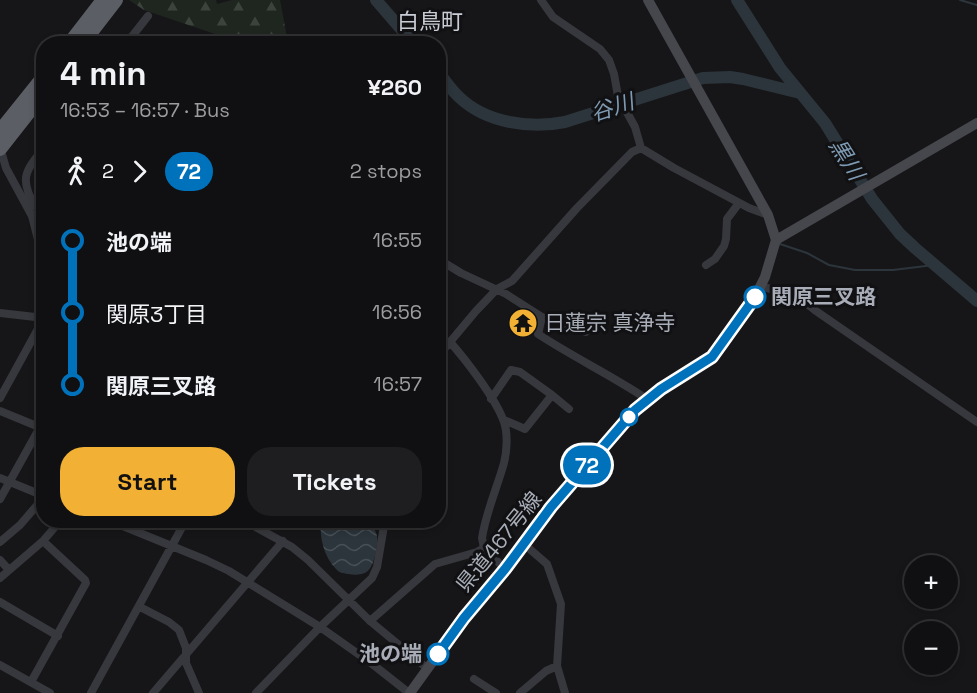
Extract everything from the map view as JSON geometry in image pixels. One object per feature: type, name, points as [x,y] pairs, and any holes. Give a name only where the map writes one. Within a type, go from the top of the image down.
[{"type":"highway","points":[[75,36],[103,0]]},
{"type":"highway","points":[[88,36],[116,0]]},
{"type":"highway","points":[[0,131],[36,86]]},
{"type":"highway","points":[[0,148],[36,103]]},
{"type":"main road","points":[[648,0],[768,215],[776,240],[977,123]]},
{"type":"main road","name":"県道467号線","points":[[410,693],[464,618],[525,545],[551,507],[647,399],[712,357],[753,301],[770,264],[776,240]]},
{"type":"street","points":[[541,0],[553,17],[605,55],[614,74],[618,96],[634,127],[641,148],[739,203],[768,215]]},
{"type":"street","points":[[132,36],[148,16]]},
{"type":"street","points":[[0,148],[6,168],[36,207]]},
{"type":"street","points":[[446,348],[497,289],[512,281],[585,200],[632,152],[641,148]]},
{"type":"street","points":[[36,158],[27,169],[25,182],[28,194],[36,207]]},
{"type":"street","points":[[706,265],[715,259],[724,246],[728,219],[739,203]]},
{"type":"street","points":[[446,264],[497,289],[542,317],[586,332]]},
{"type":"street","points":[[761,286],[795,297],[810,305],[977,422]]},
{"type":"street","points":[[0,313],[36,317]]},
{"type":"street","points":[[542,317],[538,334],[647,399]]},
{"type":"street","points":[[0,398],[36,333]]},
{"type":"street","points":[[450,342],[462,355],[504,420],[506,431],[504,462],[482,533],[484,548],[505,569]]},
{"type":"street","points":[[491,399],[511,370],[520,372],[569,409]]},
{"type":"street","points":[[504,420],[525,429],[552,395]]},
{"type":"street","points":[[0,411],[36,424]]},
{"type":"street","points":[[0,499],[36,436]]},
{"type":"street","points":[[0,478],[36,495]]},
{"type":"street","points":[[0,542],[21,525],[36,505]]},
{"type":"street","points":[[0,578],[43,541],[54,528]]},
{"type":"street","points":[[129,528],[206,560],[249,583],[320,627],[410,693]]},
{"type":"street","points":[[91,693],[182,528]]},
{"type":"street","points":[[267,528],[308,560],[370,621],[428,669]]},
{"type":"street","points":[[256,693],[320,627],[372,578],[377,567],[384,528]]},
{"type":"street","points":[[31,682],[86,583],[43,541]]},
{"type":"street","points":[[153,693],[283,541]]},
{"type":"street","points":[[525,545],[547,564],[561,604],[557,666],[565,693]]},
{"type":"street","points":[[370,621],[435,564],[484,548]]},
{"type":"street","points":[[0,560],[9,570]]},
{"type":"street","points":[[0,602],[58,636]]},
{"type":"street","points":[[140,607],[175,626],[184,640],[186,663],[199,693]]},
{"type":"street","points":[[0,665],[50,693]]},
{"type":"street","points":[[520,693],[546,671],[557,666]]},
{"type":"street","points":[[474,679],[496,693]]},
{"type":"green space","points":[[129,0],[216,0],[217,4],[232,0],[280,0],[287,36],[221,36],[144,10]]},
{"type":"water","points":[[321,528],[374,529],[377,542],[371,567],[365,573],[355,575],[337,570],[328,559]]},
{"type":"waterway","name":"谷川","points":[[376,0],[407,36]]},
{"type":"waterway","name":"黒川","points":[[737,0],[780,68],[825,123],[872,199],[900,234],[977,301]]},
{"type":"waterway","points":[[960,0],[977,5]]},
{"type":"waterway","name":"谷川","points":[[446,82],[456,94],[482,113],[509,122],[537,125],[565,122],[703,78],[743,79],[800,93]]},
{"type":"waterway","points":[[780,244],[807,253],[829,265],[855,270],[893,270],[934,265]]},
{"type":"bus line","name":"72","points":[[438,654],[477,601],[525,545],[551,507],[635,410],[661,389],[712,357],[755,297]]},
{"type":"place","name":"関原三叉路","points":[[755,297]]},
{"type":"place","name":"日蓮宗 真浄寺","points":[[523,323]]},
{"type":"place","name":"池の端","points":[[438,654]]},
{"type":"district","name":"白鳥町","points":[[430,21]]}]
